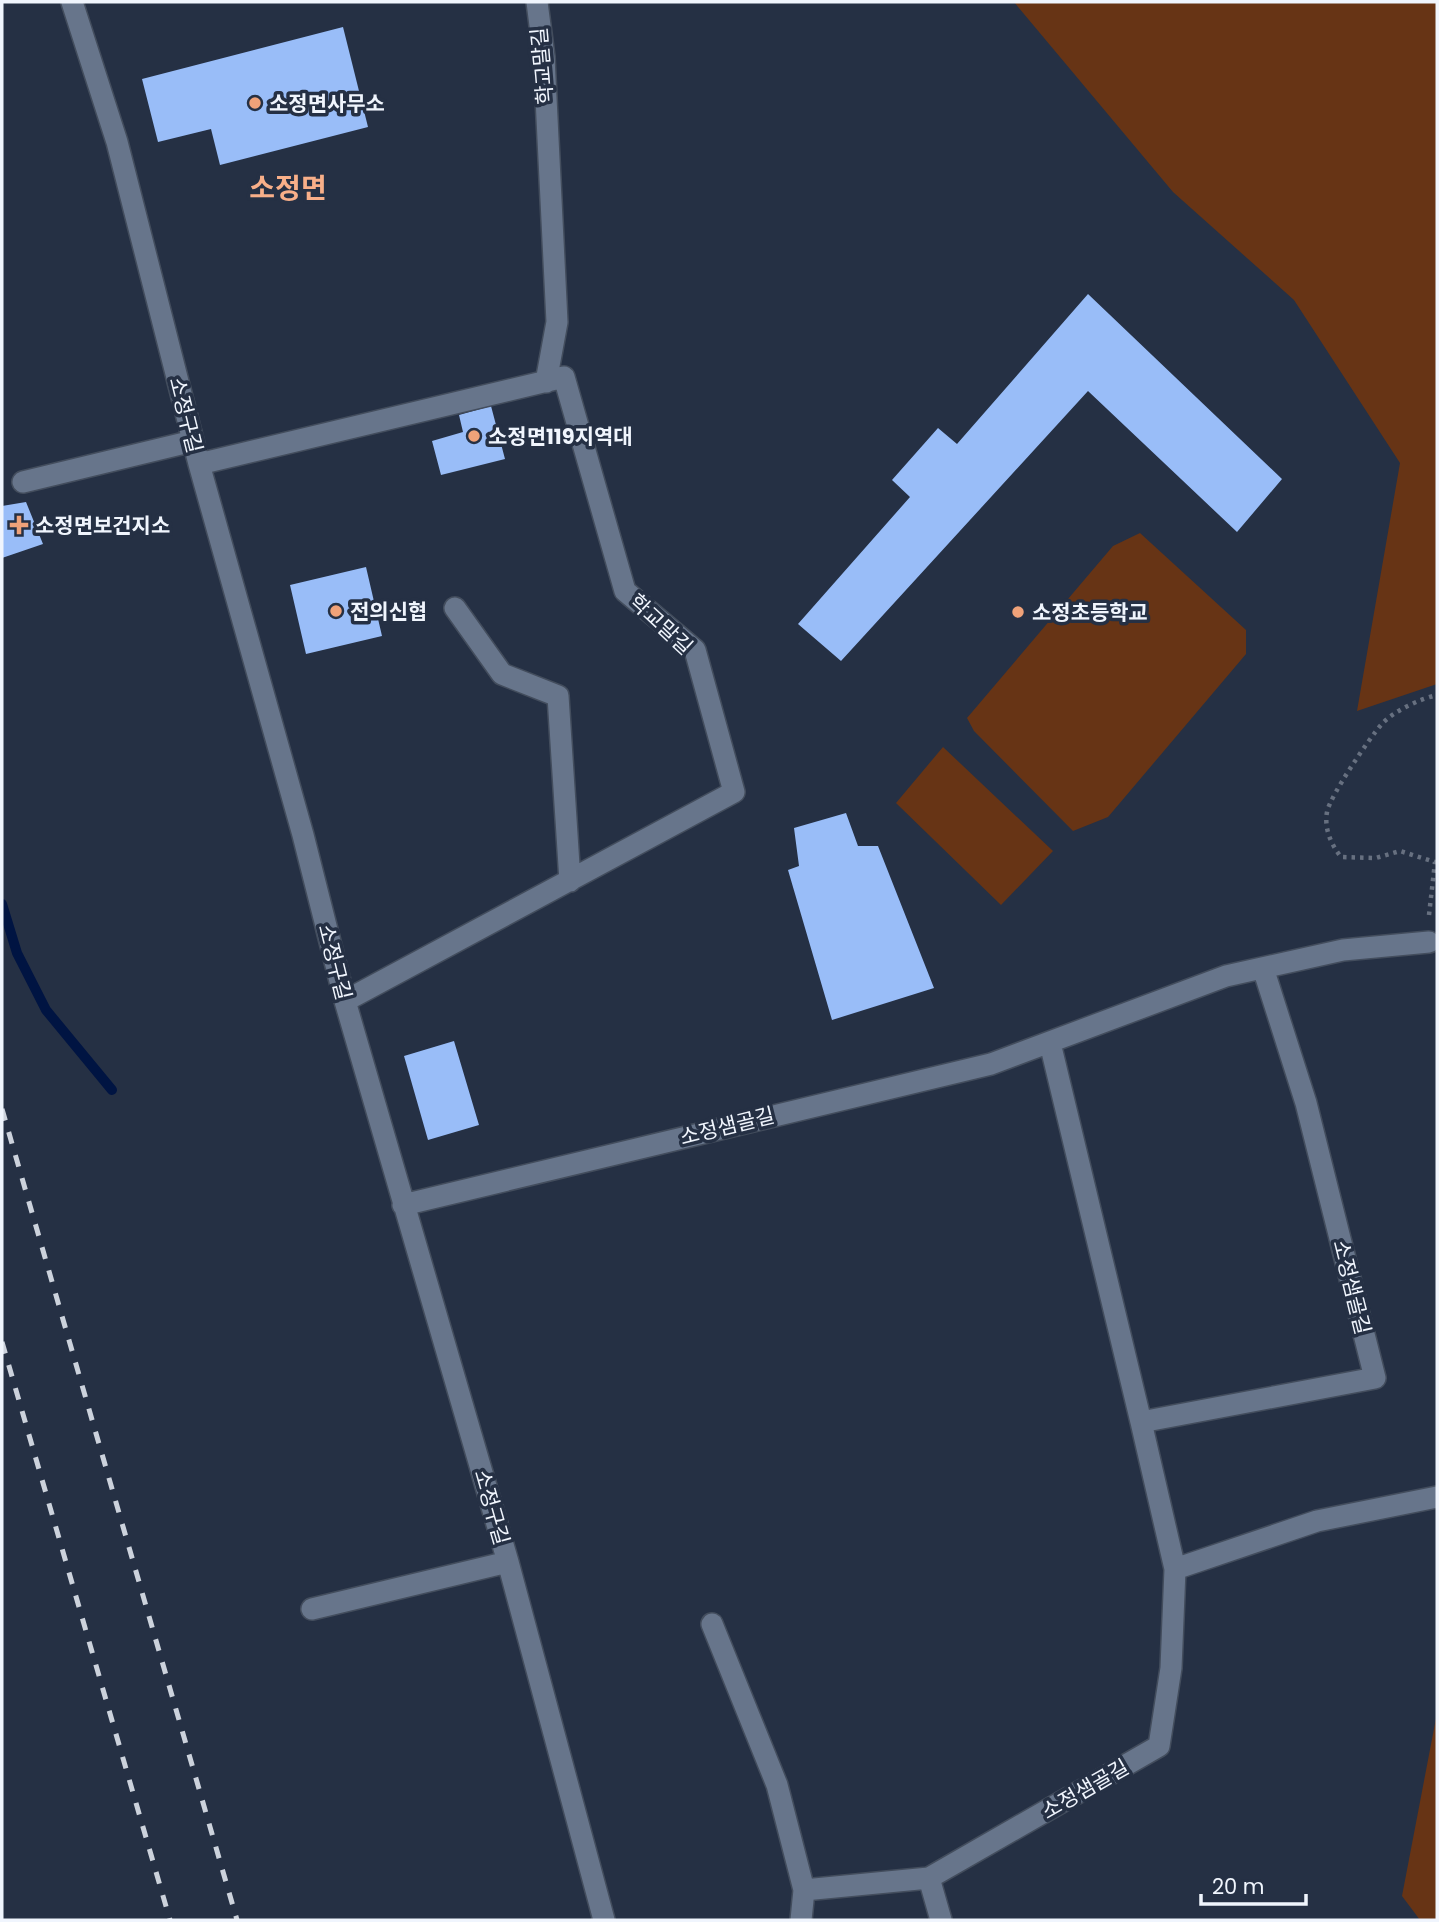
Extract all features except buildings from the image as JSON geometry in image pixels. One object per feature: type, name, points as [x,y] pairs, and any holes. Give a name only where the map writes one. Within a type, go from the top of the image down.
[{"type":"street","name":"소정구길","points":[[72,2],[117,142],[199,464],[303,835],[345,1001],[508,1562],[604,1920]]},
{"type":"street","name":"학교말길","points":[[345,1001],[734,793],[695,650],[625,591],[564,377],[546,382],[557,322],[544,57],[537,2]]},
{"type":"street","points":[[199,464],[546,382]]},
{"type":"street","points":[[23,482],[193,441]]},
{"type":"street","points":[[455,608],[502,674],[558,696],[570,881]]},
{"type":"street","name":"소정샘골길","points":[[403,1205],[991,1064],[1226,976],[1343,950],[1423,942]]},
{"type":"street","name":"소정샘골길","points":[[1141,1422],[1375,1378],[1306,1103],[1264,968]]},
{"type":"street","name":"소정샘골길","points":[[804,1891],[929,1878],[1159,1746],[1171,1668],[1175,1569],[1050,1043]]},
{"type":"street","points":[[1175,1569],[1317,1521],[1437,1497]]},
{"type":"street","points":[[312,1609],[508,1562]]},
{"type":"street","points":[[712,1624],[777,1785],[804,1891],[801,1920]]},
{"type":"street","points":[[929,1878],[941,1920]]},
{"type":"path","points":[[1423,942],[1429,920],[1435,862],[1400,851],[1376,858],[1341,857],[1330,843],[1326,814],[1332,797],[1382,723],[1420,699],[1437,695]]},
{"type":"shaded area","points":[[1014,2],[1437,2],[1437,684],[1357,711],[1400,463],[1294,300],[1173,192]]},
{"type":"shaded area","points":[[1140,533],[1246,630],[1246,654],[1108,817],[1073,831],[974,731],[967,718],[1113,546]]},
{"type":"shaded area","points":[[943,747],[1053,851],[1001,905],[896,803]]},
{"type":"shaded area","points":[[1437,1713],[1437,1920],[1420,1920],[1402,1896]]},
{"type":"waterway","points":[[2,904],[17,953],[46,1010],[112,1090]]},
{"type":"railway","points":[[2,1109],[237,1920]]},
{"type":"railway","points":[[2,1342],[170,1920]]},
{"type":"place","name":"소정면사무소","points":[[255,103]]},
{"type":"place","name":"소정면119지역대","points":[[474,436]]},
{"type":"place","name":"소정면보건지소","points":[[19,525]]},
{"type":"place","name":"전의신협","points":[[336,611]]},
{"type":"place","name":"소정초등학교","points":[[1018,612]]},
{"type":"district","name":"소정면","points":[[288,188]]}]
